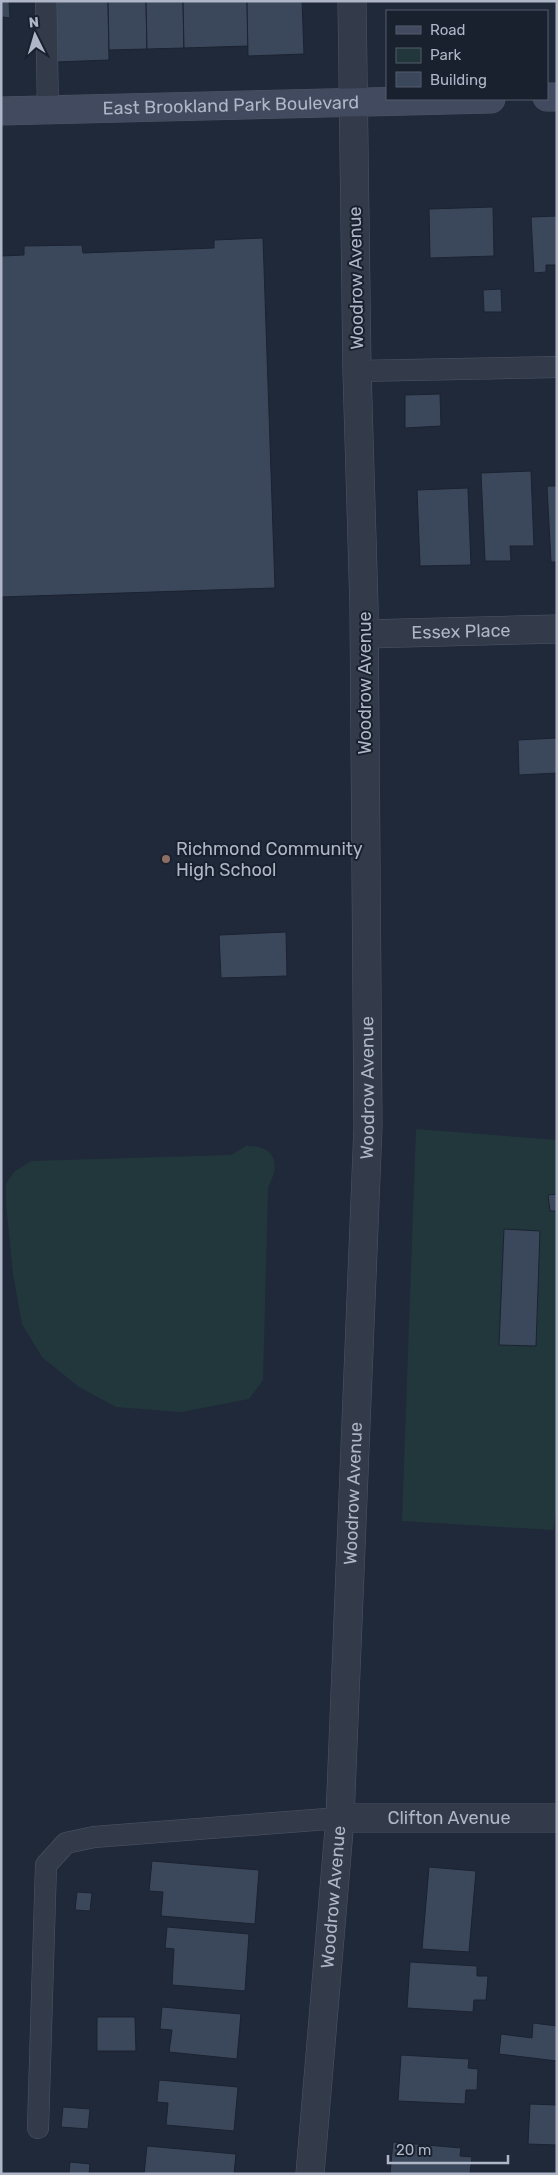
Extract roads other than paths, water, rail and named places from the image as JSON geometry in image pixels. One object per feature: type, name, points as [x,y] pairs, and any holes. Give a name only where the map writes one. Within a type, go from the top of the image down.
[{"type":"main road","name":"East Brookland Park Boulevard","points":[[1,111],[457,100]]},
{"type":"street","name":"Woodrow Avenue","points":[[310,2174],[340,1818],[368,1127],[365,634],[357,371],[352,1]]},
{"type":"street","name":"Essex Place","points":[[365,634],[557,629]]},
{"type":"street","name":"Clifton Avenue","points":[[340,1818],[557,1818]]},
{"type":"lane","points":[[46,1],[48,110]]},
{"type":"lane","points":[[357,371],[557,367]]},
{"type":"lane","points":[[38,2128],[46,1865],[66,1843],[94,1837],[340,1818]]},
{"type":"place","name":"Richmond Community High School","points":[[166,859]]}]
